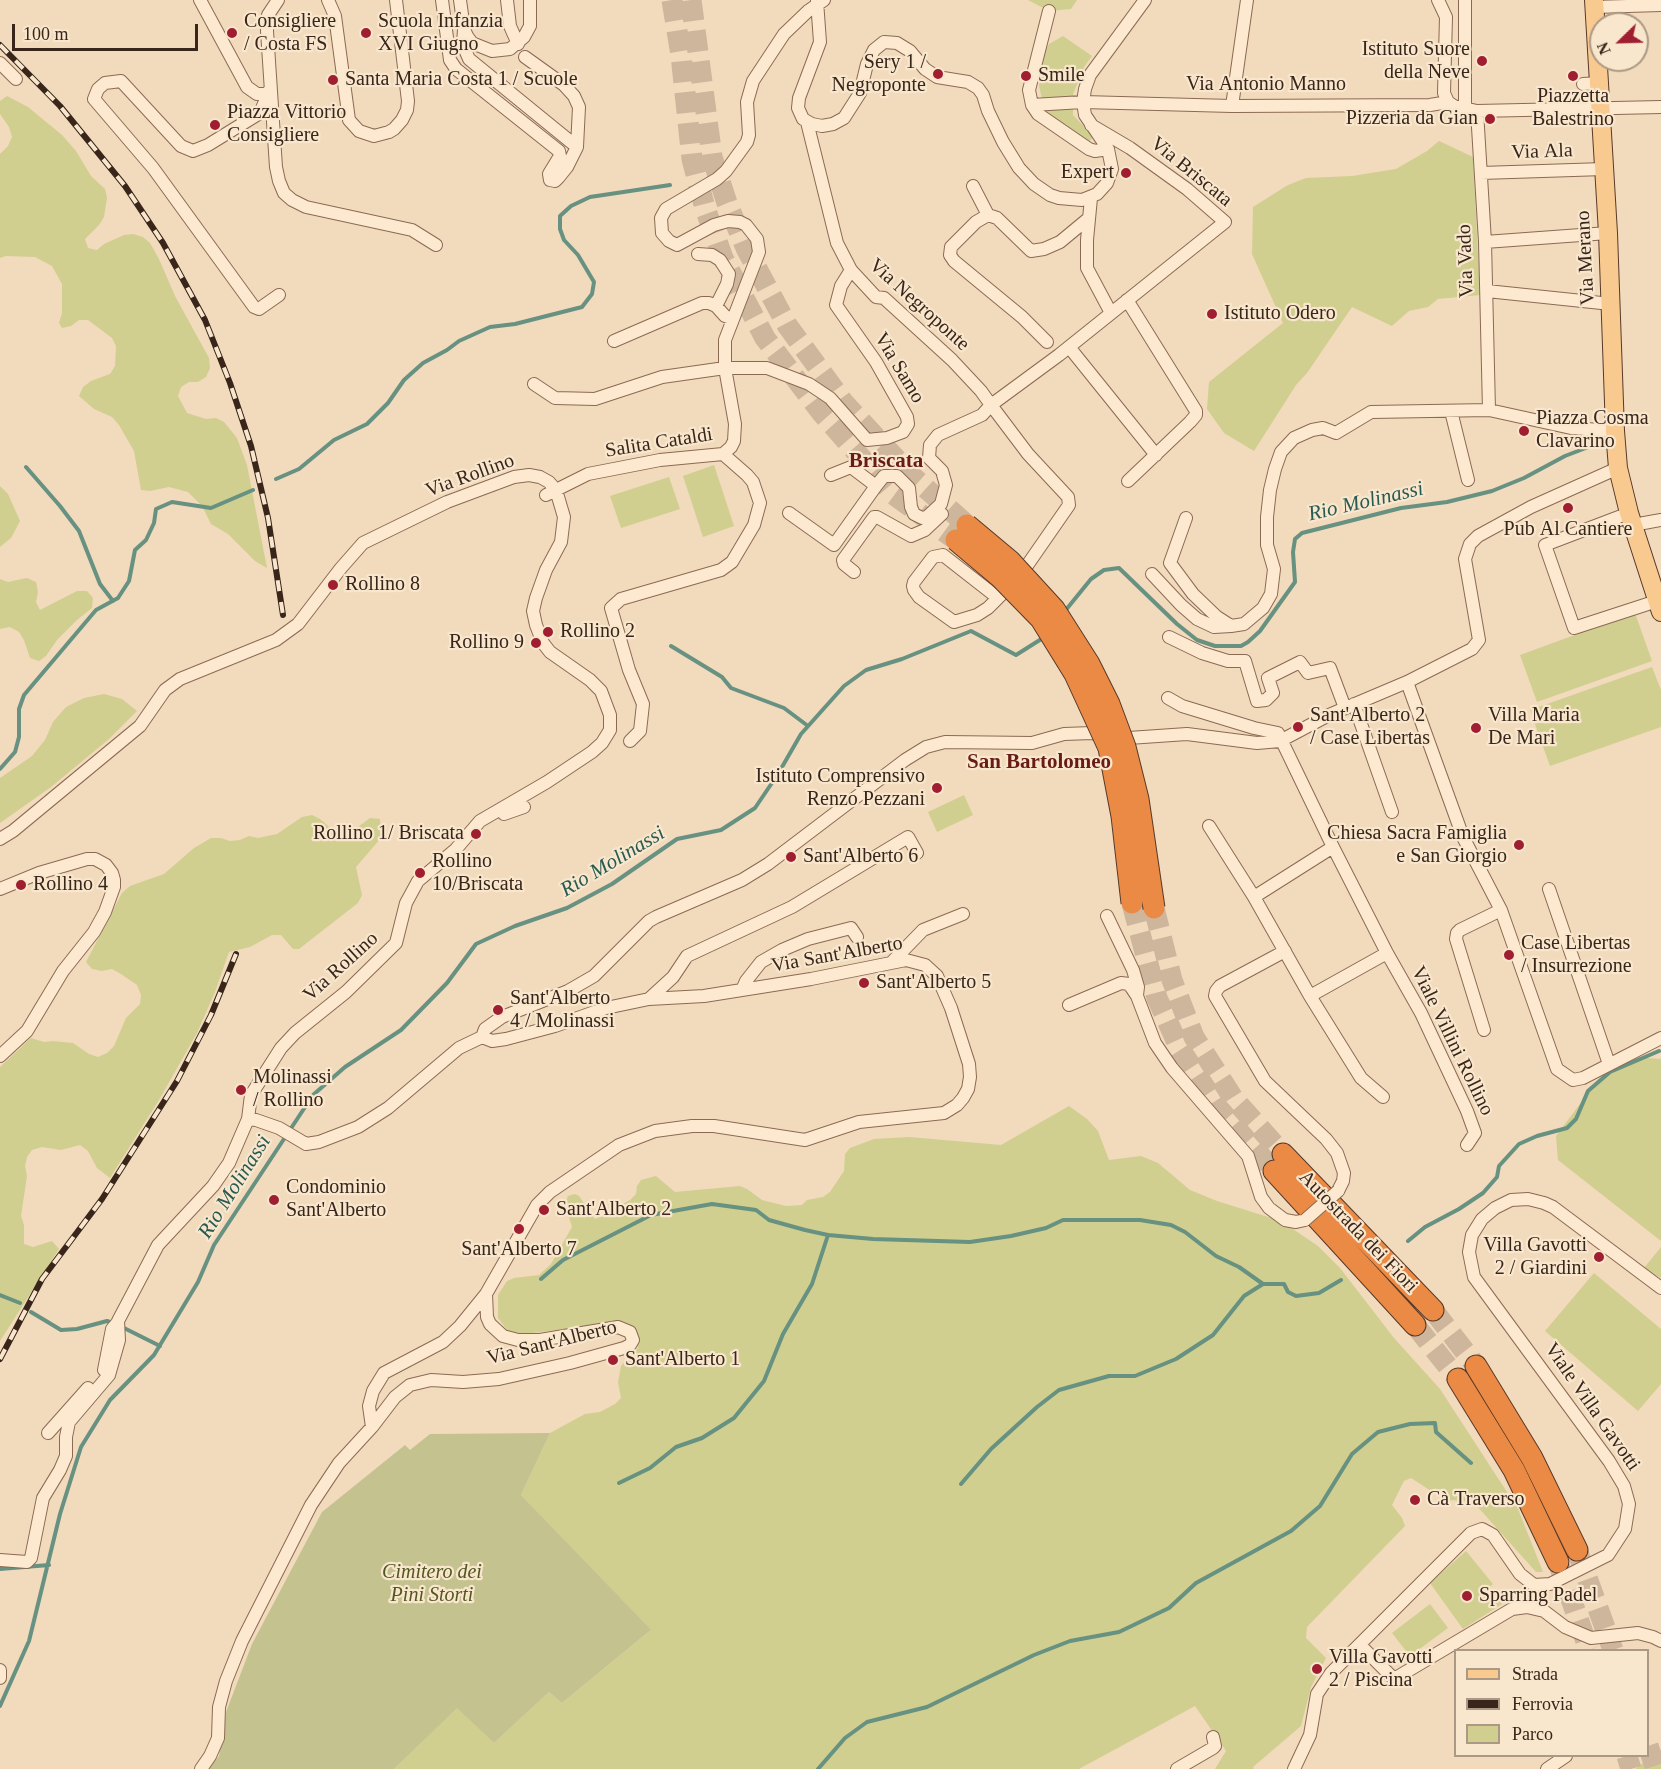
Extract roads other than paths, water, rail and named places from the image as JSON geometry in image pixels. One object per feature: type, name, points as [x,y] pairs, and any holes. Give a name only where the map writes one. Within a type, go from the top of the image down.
[{"type":"highway","points":[[1132,903],[1122,816],[1109,748],[1075,674],[1041,619],[961,533],[1010,561],[1054,609],[1089,664],[1104,694],[1125,747],[1138,799],[1154,908]]},
{"type":"highway","name":"Autostrada dei Fiori","points":[[1415,1324],[1278,1162],[1434,1311]]},
{"type":"highway","points":[[1476,1366],[1532,1458],[1577,1550]]},
{"type":"highway","points":[[1458,1379],[1514,1470],[1558,1562]]},
{"type":"main road","name":"Via Merano","points":[[1594,4],[1591,83],[1600,110],[1608,233],[1618,468],[1631,519],[1659,606]]},
{"type":"street","points":[[200,0],[247,87],[257,94],[266,94],[270,90]]},
{"type":"street","points":[[278,0],[270,9],[267,22],[276,167],[285,193],[292,200],[306,207],[412,230],[436,244]]},
{"type":"street","points":[[328,0],[335,16],[349,120],[358,130],[374,135],[394,129],[407,110],[408,101],[396,0]]},
{"type":"street","points":[[442,0],[450,60],[456,69],[560,151],[560,156],[548,178],[555,181],[567,166],[577,147],[579,107],[574,96],[564,85],[525,57]]},
{"type":"street","points":[[460,0],[464,29],[463,45],[469,59],[577,147]]},
{"type":"street","points":[[507,0],[510,26],[518,44]]},
{"type":"street","points":[[464,29],[472,42],[484,49],[502,51],[518,44],[530,26],[530,0]]},
{"type":"street","points":[[807,122],[817,126],[827,126],[844,118],[860,93],[867,64],[874,50],[884,42],[897,43],[910,51],[925,69],[937,77],[968,82],[978,88],[983,94],[1003,142],[1019,168],[1034,184],[1059,198],[1070,200],[1091,198],[1102,189],[1110,175],[1112,162],[1108,149],[1085,115],[1083,102],[1085,89],[1090,75],[1145,0]]},
{"type":"street","points":[[1232,106],[1247,0]]},
{"type":"street","points":[[1438,0],[1446,17],[1444,93],[1448,102],[1454,106],[1471,110],[1600,110],[1661,107]]},
{"type":"street","name":"Via Vado","points":[[1465,0],[1471,110],[1481,173],[1489,410]]},
{"type":"street","name":"Via Negroponte","points":[[819,2],[820,42],[798,103],[800,114],[807,122],[837,243],[851,270],[876,297],[884,298],[952,360],[981,390],[1028,454],[1070,502],[1017,580],[999,598],[977,615],[954,622],[916,594],[914,582],[933,556],[943,555],[999,598]]},
{"type":"street","name":"Salita Cataldi","points":[[551,492],[588,474],[660,460],[723,454],[731,447],[735,433],[725,368],[726,340],[759,252],[756,235],[743,223],[728,221],[714,225],[677,245],[669,241],[662,233],[661,218],[666,209],[717,179],[733,162],[749,135],[747,102],[753,81],[784,34],[819,2]]},
{"type":"street","points":[[1594,4],[1661,4]]},
{"type":"street","points":[[1050,11],[1029,90],[1032,105],[1038,114],[1089,149],[1095,151],[1108,149]]},
{"type":"street","points":[[0,63],[16,79]]},
{"type":"street","points":[[270,90],[260,113],[216,141],[192,151],[181,146],[121,81],[105,83],[94,99],[153,168],[254,307],[259,309],[279,295]]},
{"type":"street","name":"Via Antonio Manno","points":[[1032,105],[1083,102],[1232,106],[1430,105],[1448,102]]},
{"type":"street","name":"Via Briscata","points":[[991,405],[1018,387],[1225,222],[1187,189],[1130,148],[1091,125]]},
{"type":"street","name":"Via Ala","points":[[1481,173],[1604,169]]},
{"type":"street","points":[[973,186],[988,215],[997,218],[1027,248],[1035,251],[1060,242],[1089,218]]},
{"type":"street","points":[[1091,198],[1087,240],[1088,268],[1111,313]]},
{"type":"street","points":[[988,215],[976,222],[951,247],[950,255],[954,261],[1022,317],[1047,342]]},
{"type":"street","points":[[1485,242],[1608,233]]},
{"type":"street","points":[[698,254],[712,255],[720,260],[729,274],[727,284],[716,306]]},
{"type":"street","name":"Via Samo","points":[[725,368],[767,368],[809,384],[830,398],[867,440],[887,438],[903,432],[908,421],[902,408],[876,362],[836,305],[841,286],[851,270]]},
{"type":"street","points":[[1486,291],[1611,304]]},
{"type":"street","points":[[1127,300],[1196,411],[1194,418],[1128,481]]},
{"type":"street","points":[[614,341],[702,303],[716,306],[725,316],[733,319]]},
{"type":"street","points":[[1069,347],[1156,455]]},
{"type":"street","points":[[534,384],[555,398],[595,399],[662,377],[725,368]]},
{"type":"street","points":[[854,572],[844,564],[843,560],[874,517],[907,535],[918,534],[945,509],[948,502],[945,477],[939,467],[929,458],[930,445],[938,435],[982,415],[991,405]]},
{"type":"street","points":[[1152,574],[1180,605],[1197,619],[1214,627],[1244,624],[1263,608],[1271,594],[1275,569],[1268,545],[1267,517],[1275,469],[1281,452],[1294,438],[1312,430],[1323,428],[1336,433],[1371,412],[1489,410],[1571,428],[1615,431]]},
{"type":"street","points":[[1451,411],[1468,480]]},
{"type":"street","points":[[630,741],[640,730],[643,704],[629,670],[611,608],[621,599],[721,570],[732,562],[754,525],[760,503],[753,482],[723,454]]},
{"type":"street","points":[[831,475],[851,467],[876,486]]},
{"type":"street","points":[[252,1120],[279,1128],[306,1144],[319,1142],[358,1127],[388,1108],[459,1048],[482,1037],[485,1029],[502,1017],[568,991],[594,976],[656,916],[742,880],[768,864],[905,760],[926,747],[945,742],[1032,743],[1064,734],[1092,733],[1114,738],[1186,734],[1257,743],[1280,741],[1349,706],[1407,682],[1472,649],[1479,640],[1465,559],[1470,544],[1478,536],[1531,507],[1618,468]]},
{"type":"street","name":"Via Rollino","points":[[0,839],[13,831],[140,726],[165,690],[180,679],[276,640],[298,624],[363,543],[447,502],[514,477],[529,475],[549,482],[551,492],[564,517],[564,532],[540,584],[534,605],[534,618],[540,638],[550,652],[590,680],[601,691],[610,715],[610,730],[602,743],[592,752],[548,782],[480,821],[456,849],[418,881],[406,903],[396,943],[346,992],[295,1033],[281,1048],[251,1095],[252,1120],[229,1163],[213,1186],[158,1245],[112,1329],[104,1370],[48,1434]]},
{"type":"street","points":[[789,513],[834,545],[884,476],[893,475],[902,479],[909,488],[912,511],[917,517],[922,518],[932,514],[939,508],[946,491]]},
{"type":"street","points":[[1186,518],[1170,563],[1193,594],[1217,617],[1231,626]]},
{"type":"street","points":[[1631,519],[1661,520]]},
{"type":"street","name":"Via Merano","points":[[1631,519],[1545,545],[1574,628],[1659,606]]},
{"type":"street","points":[[1169,637],[1202,653],[1228,661],[1245,661],[1257,701],[1266,700],[1272,693],[1268,678],[1300,662],[1308,673],[1330,668],[1349,706],[1392,812]]},
{"type":"street","points":[[1407,682],[1463,837],[1501,910],[1557,1069],[1573,1080],[1583,1078],[1661,1038]]},
{"type":"street","points":[[1168,698],[1182,706],[1278,733],[1280,741]]},
{"type":"street","name":"Viale Villini Rollino","points":[[1280,741],[1387,953],[1421,1013],[1467,1111],[1475,1133],[1467,1145]]},
{"type":"street","points":[[480,821],[524,807]]},
{"type":"street","points":[[1209,826],[1254,897],[1310,996],[1361,1078],[1383,1097]]},
{"type":"street","points":[[649,999],[673,977],[687,956],[792,907],[908,837],[916,853]]},
{"type":"street","points":[[1254,897],[1333,847]]},
{"type":"street","points":[[0,889],[39,873],[87,859],[95,859],[106,865],[114,880],[114,887],[105,912],[94,932],[63,971],[27,1031],[0,1056]]},
{"type":"street","points":[[1550,889],[1609,1064]]},
{"type":"street","points":[[1484,1030],[1456,939],[1457,933],[1501,910]]},
{"type":"street","points":[[890,964],[923,930],[963,914]]},
{"type":"street","points":[[1107,916],[1133,970],[1138,987],[1137,996]]},
{"type":"street","points":[[742,990],[761,962],[782,950],[808,939],[851,928],[857,937]]},
{"type":"street","points":[[1069,1005],[1121,983],[1129,984],[1137,996],[1155,1043],[1179,1075],[1248,1156],[1261,1197],[1269,1208],[1285,1220],[1296,1222],[1305,1220],[1338,1191],[1343,1181],[1344,1173],[1337,1153],[1326,1139],[1265,1081],[1215,996],[1220,986],[1285,951]]},
{"type":"street","name":"Viale Villini Rollino","points":[[1310,996],[1387,953]]},
{"type":"street","name":"Via Sant'Alberto","points":[[201,1769],[218,1738],[219,1707],[226,1681],[242,1641],[311,1505],[339,1464],[395,1397],[410,1385],[431,1380],[463,1382],[499,1379],[570,1363],[630,1345],[633,1340],[630,1332],[618,1327],[540,1340],[510,1339],[490,1324],[487,1317],[486,1294],[537,1205],[550,1192],[619,1144],[674,1128],[714,1126],[805,1140],[859,1122],[937,1115],[957,1105],[968,1089],[969,1064],[940,983],[931,970],[916,961],[906,960],[704,996],[649,999],[606,1008],[555,1026],[506,1039],[492,1041],[482,1037]]},
{"type":"street","name":"Viale Villa Gavotti","points":[[1294,1769],[1310,1734],[1317,1694],[1331,1673],[1471,1533],[1482,1530],[1493,1535],[1520,1574],[1534,1585],[1550,1584],[1608,1555],[1625,1529],[1629,1504],[1624,1486],[1609,1461],[1474,1277],[1469,1252],[1472,1235],[1482,1219],[1495,1208],[1511,1200],[1528,1199],[1544,1203],[1553,1207],[1661,1288]]},
{"type":"street","points":[[372,1427],[369,1406],[373,1391],[384,1374],[443,1342],[460,1326],[486,1294]]},
{"type":"street","points":[[0,1560],[27,1562],[32,1558],[43,1498],[66,1456],[69,1422],[109,1375],[119,1340],[118,1321]]},
{"type":"street","points":[[1360,1644],[1394,1678],[1512,1609],[1527,1607],[1544,1611],[1565,1627],[1591,1638],[1638,1633],[1661,1641]]},
{"type":"street","points":[[0,1670],[0,1678]]},
{"type":"street","points":[[1177,1769],[1213,1748],[1215,1746],[1213,1737]]},
{"type":"street","points":[[1547,1769],[1563,1757]]},
{"type":"waterway","points":[[276,479],[299,469],[334,440],[367,424],[388,403],[404,380],[423,363],[459,341],[490,327],[515,324],[582,307],[592,294],[594,282],[578,255],[564,240],[560,229],[560,216],[571,206],[590,197],[670,185]]},
{"type":"waterway","name":"Rio Molinassi","points":[[1065,611],[1091,579],[1104,570],[1119,568],[1177,624],[1197,640],[1215,646],[1241,646],[1260,631],[1295,582],[1293,552],[1295,539],[1302,533],[1401,508],[1447,502],[1492,491],[1591,446]]},
{"type":"waterway","points":[[26,467],[79,531],[100,584],[113,601]]},
{"type":"waterway","points":[[0,769],[15,752],[19,737],[19,709],[24,695],[96,610],[118,598],[129,581],[135,550],[146,540],[154,523],[156,509],[172,502],[211,508],[253,490]]},
{"type":"waterway","name":"Rio Molinassi","points":[[0,1706],[29,1641],[60,1514],[81,1447],[110,1400],[154,1355],[198,1282],[214,1245],[313,1095],[345,1067],[401,1030],[447,983],[476,944],[515,926],[567,908],[612,884],[677,839],[721,830],[755,808],[801,734],[844,686],[866,670],[902,659],[971,631],[1016,655],[1043,638]]},
{"type":"waterway","points":[[671,646],[722,677],[731,688],[784,708],[808,726]]},
{"type":"waterway","points":[[1408,1241],[1425,1227],[1483,1193],[1497,1177],[1499,1166],[1519,1144],[1537,1136],[1567,1128],[1576,1119],[1588,1091],[1610,1072],[1659,1051]]},
{"type":"waterway","points":[[541,1279],[563,1260],[651,1215],[712,1204],[756,1210],[769,1220],[805,1230],[828,1235],[873,1239],[970,1242],[1046,1228],[1063,1220],[1140,1220],[1171,1225],[1185,1232],[1216,1256],[1239,1267],[1263,1284],[1284,1284],[1288,1292],[1296,1296],[1319,1293],[1341,1280]]},
{"type":"waterway","points":[[619,1483],[650,1468],[676,1447],[702,1438],[734,1418],[764,1381],[783,1334],[812,1284],[828,1235]]},
{"type":"waterway","points":[[961,1484],[991,1449],[1059,1390],[1109,1376],[1135,1376],[1176,1359],[1213,1335],[1244,1296],[1263,1284]]},
{"type":"waterway","points":[[0,1295],[20,1303]]},
{"type":"waterway","points":[[31,1312],[61,1330],[77,1329],[107,1321],[113,1323]]},
{"type":"waterway","points":[[120,1326],[160,1346]]},
{"type":"waterway","points":[[818,1769],[845,1738],[867,1722],[927,1707],[1034,1655],[1070,1641],[1119,1632],[1169,1608],[1196,1583],[1291,1531],[1320,1506],[1352,1454],[1378,1432],[1410,1424],[1435,1423],[1436,1432],[1471,1463]]},
{"type":"waterway","points":[[0,1569],[49,1565]]},
{"type":"tunnel","points":[[672,0],[681,55],[692,159],[705,208],[723,258],[765,338],[821,412],[893,494],[956,540]]},
{"type":"tunnel","points":[[691,0],[712,157],[727,203],[746,248],[787,325],[844,403],[912,476],[967,525]]},
{"type":"tunnel","points":[[1132,903],[1157,998],[1180,1049],[1219,1109],[1274,1171]]},
{"type":"tunnel","points":[[1154,908],[1172,980],[1194,1037],[1233,1098],[1283,1154]]},
{"type":"tunnel","points":[[1433,1310],[1476,1366]]},
{"type":"tunnel","points":[[1415,1325],[1458,1379]]},
{"type":"tunnel","points":[[1577,1550],[1613,1649]]},
{"type":"tunnel","points":[[1558,1562],[1589,1649]]},
{"type":"tunnel","points":[[1649,1749],[1656,1769]]},
{"type":"tunnel","points":[[1627,1757],[1631,1769]]},
{"type":"railway","points":[[0,45],[60,106],[125,186],[163,243],[205,320],[230,383],[251,446],[268,518],[283,615]]},
{"type":"railway","points":[[0,1359],[42,1279],[102,1199],[177,1081],[211,1015],[236,954]]},
{"type":"place","name":"Consigliere / Costa FS","points":[[232,33]]},
{"type":"place","name":"Scuola Infanzia XVI Giugno","points":[[366,33]]},
{"type":"place","name":"Istituto Suore della Neve","points":[[1482,61]]},
{"type":"place","name":"Sery 1 / Negroponte","points":[[938,74]]},
{"type":"place","name":"Smile","points":[[1026,76]]},
{"type":"place","name":"Piazzetta Balestrino","points":[[1573,76]]},
{"type":"place","name":"Santa Maria Costa 1 / Scuole","points":[[333,80]]},
{"type":"place","name":"Pizzeria da Gian","points":[[1490,119]]},
{"type":"place","name":"Piazza Vittorio Consigliere","points":[[215,125]]},
{"type":"place","name":"Expert","points":[[1126,173]]},
{"type":"place","name":"Istituto Odero","points":[[1212,314]]},
{"type":"place","name":"Piazza Cosma Clavarino","points":[[1524,431]]},
{"type":"place","name":"Pub Al Cantiere","points":[[1568,508]]},
{"type":"place","name":"Rollino 8","points":[[333,585]]},
{"type":"place","name":"Rollino 2","points":[[548,632]]},
{"type":"place","name":"Rollino 9","points":[[536,643]]},
{"type":"place","name":"Sant'Alberto 2 / Case Libertas","points":[[1298,727]]},
{"type":"place","name":"Villa Maria De Mari","points":[[1476,728]]},
{"type":"place","name":"Istituto Comprensivo Renzo Pezzani","points":[[937,788]]},
{"type":"place","name":"Rollino 1/ Briscata","points":[[476,834]]},
{"type":"place","name":"Chiesa Sacra Famiglia e San Giorgio","points":[[1519,845]]},
{"type":"place","name":"Sant'Alberto 6","points":[[791,857]]},
{"type":"place","name":"Rollino 10/Briscata","points":[[420,873]]},
{"type":"place","name":"Rollino 4","points":[[21,885]]},
{"type":"place","name":"Case Libertas / Insurrezione","points":[[1509,955]]},
{"type":"place","name":"Sant'Alberto 5","points":[[864,983]]},
{"type":"place","name":"Sant'Alberto 4 / Molinassi","points":[[498,1010]]},
{"type":"place","name":"Molinassi / Rollino","points":[[241,1090]]},
{"type":"place","name":"Condominio Sant'Alberto","points":[[274,1200]]},
{"type":"place","name":"Sant'Alberto 2","points":[[544,1210]]},
{"type":"place","name":"Sant'Alberto 7","points":[[519,1229]]},
{"type":"place","name":"Villa Gavotti 2 / Giardini","points":[[1599,1257]]},
{"type":"place","name":"Sant'Alberto 1","points":[[613,1360]]},
{"type":"place","name":"Cà Traverso","points":[[1415,1500]]},
{"type":"place","name":"Sparring Padel","points":[[1467,1596]]},
{"type":"place","name":"Villa Gavotti 2 / Piscina","points":[[1317,1669]]},
{"type":"district","name":"Briscata","points":[[886,462]]},
{"type":"district","name":"San Bartolomeo","points":[[1039,763]]},
{"type":"park label","name":"Cimitero dei Pini Storti","points":[[432,1584]]}]
